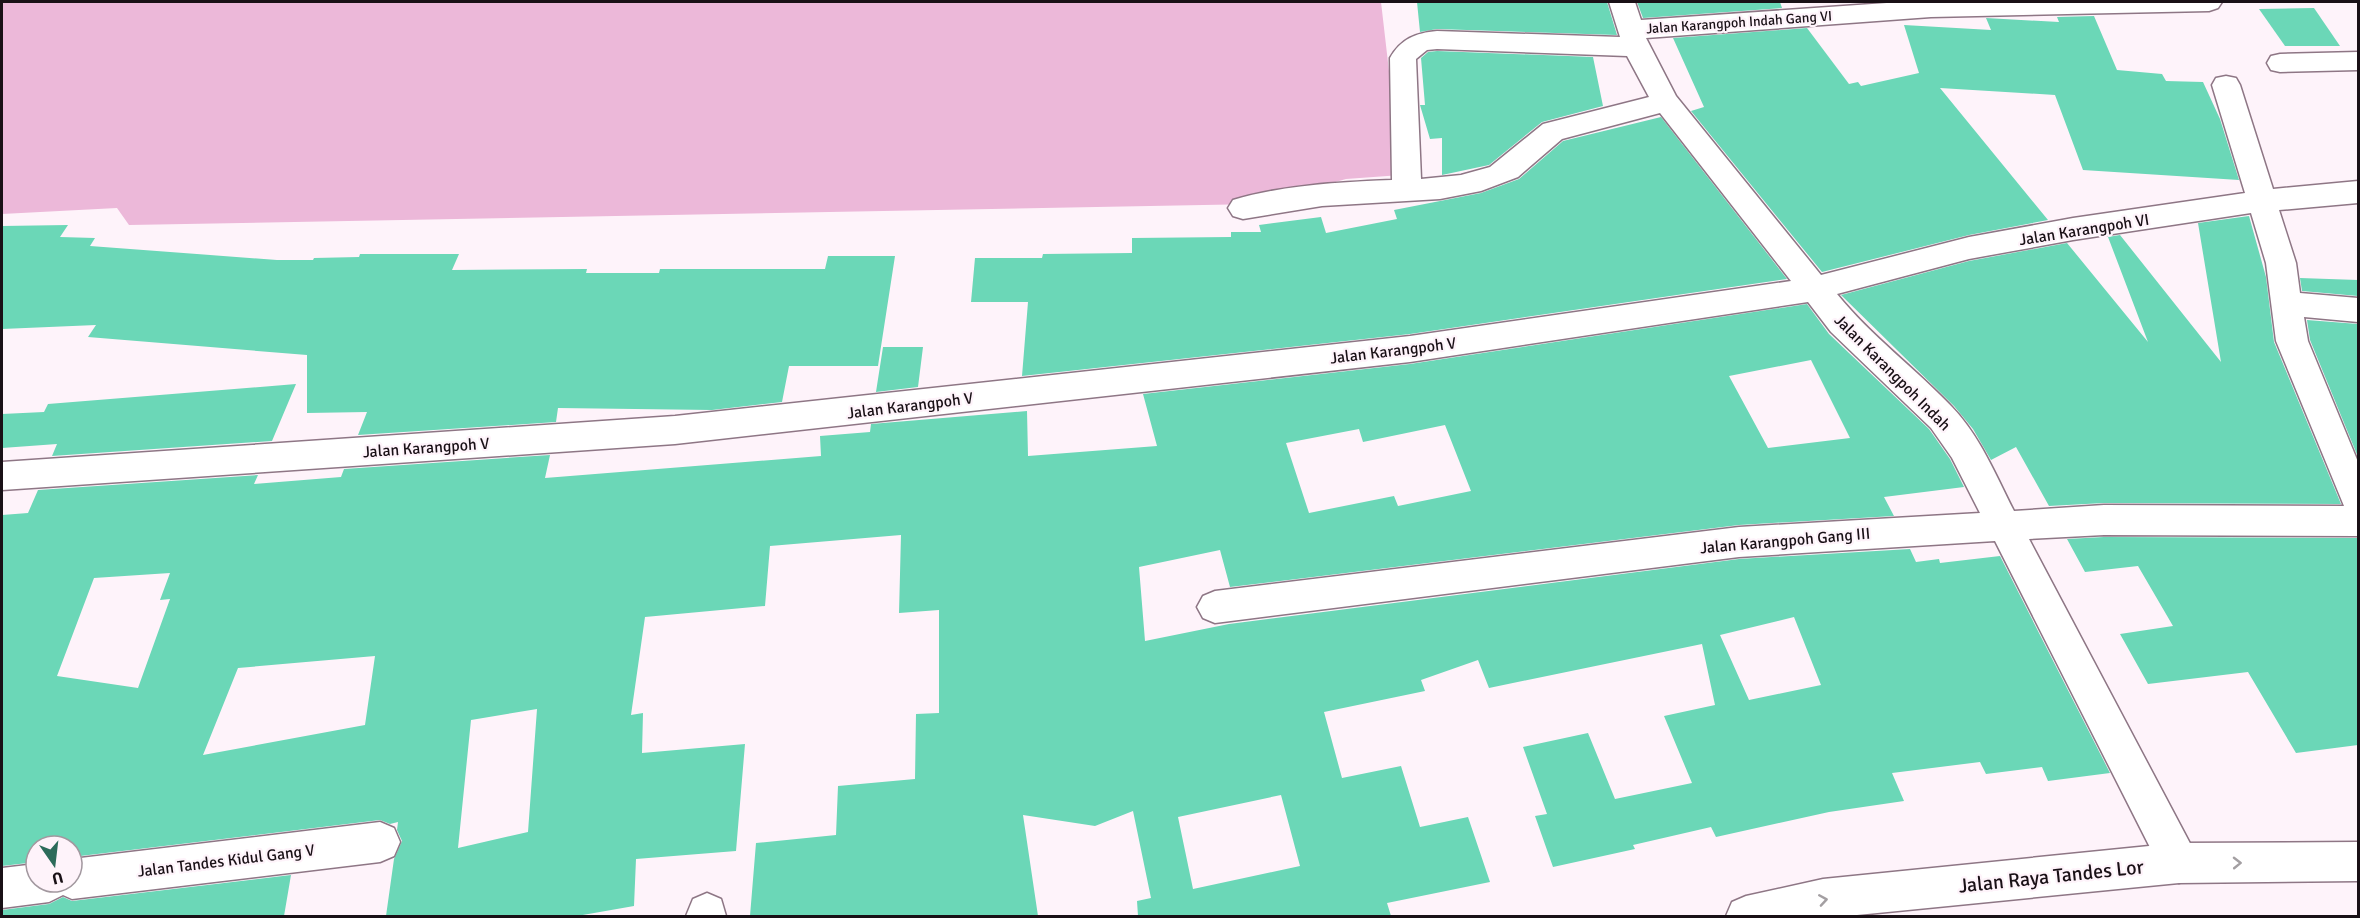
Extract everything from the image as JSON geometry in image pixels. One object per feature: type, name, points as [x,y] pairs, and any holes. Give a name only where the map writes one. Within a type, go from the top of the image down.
[{"type":"street","name":"Jalan Karangpoh Indah","points":[[1622,2],[1633,38],[1666,102],[1842,324],[1953,431],[2179,863]]},
{"type":"street","name":"Jalan Karangpoh Indah Gang VI","points":[[1407,190],[1403,58],[1408,49],[1426,41],[1633,38],[1931,8],[2209,2]]},
{"type":"street","points":[[2280,63],[2358,61]]},
{"type":"street","points":[[2226,85],[2281,263],[2292,341],[2358,501]]},
{"type":"street","points":[[1243,208],[1333,194],[1461,185],[1492,177],[1511,168],[1542,137],[1553,131],[1666,102]]},
{"type":"street","name":"Jalan Karangpoh VI","points":[[1813,288],[1969,248],[2073,229],[2260,201],[2358,192]]},
{"type":"street","name":"Jalan Karangpoh V","points":[[2,476],[687,429],[1410,349],[1813,288]]},
{"type":"street","points":[[2288,304],[2358,310]]},
{"type":"street","name":"Jalan Karangpoh Gang III","points":[[1215,607],[1739,542],[2003,524],[2104,520],[2358,521]]},
{"type":"street","name":"Jalan Tandes Kidul Gang V","points":[[84,878],[380,842]]},
{"type":"street","name":"Jalan Raya Tandes Lor","points":[[1746,916],[1823,899],[2179,863],[2358,862]]},
{"type":"street","points":[[2,888],[24,885]]},
{"type":"shaded area","points":[[2,2],[1381,2],[1401,175],[1346,179],[1257,204],[129,225],[117,208],[2,214]]},
{"type":"building","points":[[1417,2],[1607,2],[1617,35],[1437,29],[1420,32]]},
{"type":"building","points":[[1637,2],[1780,2],[1782,8],[1643,18]]},
{"type":"building","points":[[2314,8],[2340,46],[2285,46],[2259,9]]},
{"type":"building","points":[[2094,16],[2117,70],[2162,74],[2166,81],[2203,82],[2220,119],[2239,180],[2083,170],[2055,95],[1940,88],[2048,220],[1969,235],[1822,272],[1691,111],[1704,107],[1673,38],[1807,28],[1849,84],[1858,82],[1861,86],[1919,73],[1904,25],[1991,30],[1986,18],[2059,22],[2057,17]]},
{"type":"building","points":[[1428,52],[1593,57],[1603,106],[1542,122],[1489,165],[1442,175],[1442,138],[1430,139],[1420,105],[1425,105],[1421,58]]},
{"type":"building","points":[[1661,117],[1787,279],[1410,334],[1022,376],[1028,302],[971,302],[975,258],[1042,258],[1043,254],[1132,253],[1132,238],[1231,237],[1231,232],[1261,232],[1259,225],[1321,217],[1326,233],[1397,219],[1394,210],[1481,193],[1519,179],[1563,141]]},
{"type":"building","points":[[2249,216],[2266,277],[2274,342],[2341,504],[2104,503],[2049,506],[2016,447],[1991,460],[1973,429],[1954,406],[1841,295],[1969,261],[2067,243],[2148,342],[2108,237],[2120,235],[2221,362],[2198,223]]},
{"type":"building","points":[[68,225],[60,237],[95,238],[90,246],[277,260],[359,257],[360,254],[459,254],[452,270],[587,269],[586,273],[659,273],[660,269],[825,269],[828,256],[895,256],[878,366],[789,366],[782,402],[712,410],[558,408],[556,422],[358,435],[367,412],[307,413],[307,355],[88,337],[96,325],[2,329],[2,226]]},
{"type":"building","points":[[2300,278],[2358,280],[2358,296],[2302,291]]},
{"type":"building","points":[[1807,304],[1829,334],[1929,429],[1950,459],[1964,487],[1884,497],[1894,516],[1739,525],[1230,587],[1220,550],[1139,567],[1145,641],[1229,624],[1739,559],[1910,549],[1916,562],[1939,559],[1940,563],[2000,556],[2110,773],[2048,781],[2042,767],[1986,774],[1980,762],[1892,773],[1904,801],[1829,812],[1716,837],[1711,827],[1633,845],[1635,849],[1553,867],[1535,816],[1547,814],[1523,747],[1588,733],[1615,799],[1692,783],[1664,716],[1715,705],[1702,644],[1489,688],[1478,660],[1421,680],[1425,691],[1324,712],[1342,778],[1401,766],[1420,827],[1468,817],[1490,882],[1387,903],[1391,916],[1138,916],[1137,901],[1151,898],[1133,811],[1095,826],[1023,815],[1038,916],[750,916],[756,843],[836,835],[838,786],[915,779],[916,714],[939,713],[939,610],[899,613],[901,535],[770,546],[765,606],[645,617],[631,715],[643,713],[642,753],[745,744],[736,851],[636,859],[634,906],[577,916],[386,916],[394,859],[402,841],[397,830],[398,822],[390,824],[380,820],[84,856],[84,834],[24,834],[24,863],[2,866],[2,515],[28,513],[38,490],[258,475],[254,484],[341,477],[344,469],[550,455],[545,478],[821,456],[820,436],[870,432],[871,424],[1027,411],[1028,456],[1157,446],[1143,394],[1410,364]],"holes":[[[1811,360],[1850,438],[1768,448],[1729,376]],[[1445,425],[1471,491],[1398,506],[1394,496],[1309,513],[1286,443],[1359,429],[1363,442]],[[170,573],[160,600],[170,599],[138,688],[57,676],[94,578]],[[1794,617],[1821,685],[1749,700],[1720,635]],[[375,656],[365,725],[203,755],[238,668]],[[537,709],[528,832],[458,848],[471,720]],[[1281,795],[1300,866],[1193,889],[1178,817]]]},
{"type":"building","points":[[2307,320],[2358,324],[2358,457],[2310,340]]},
{"type":"building","points":[[883,347],[923,347],[918,387],[876,392]]},
{"type":"building","points":[[296,384],[272,441],[52,456],[57,444],[2,448],[2,414],[44,412],[48,404]]},
{"type":"building","points":[[2104,537],[2358,538],[2358,745],[2296,753],[2248,672],[2148,684],[2120,634],[2173,626],[2138,566],[2085,572],[2067,539]]},
{"type":"building","points":[[291,875],[284,916],[2,916],[2,910],[49,904],[63,897],[72,901]]}]
